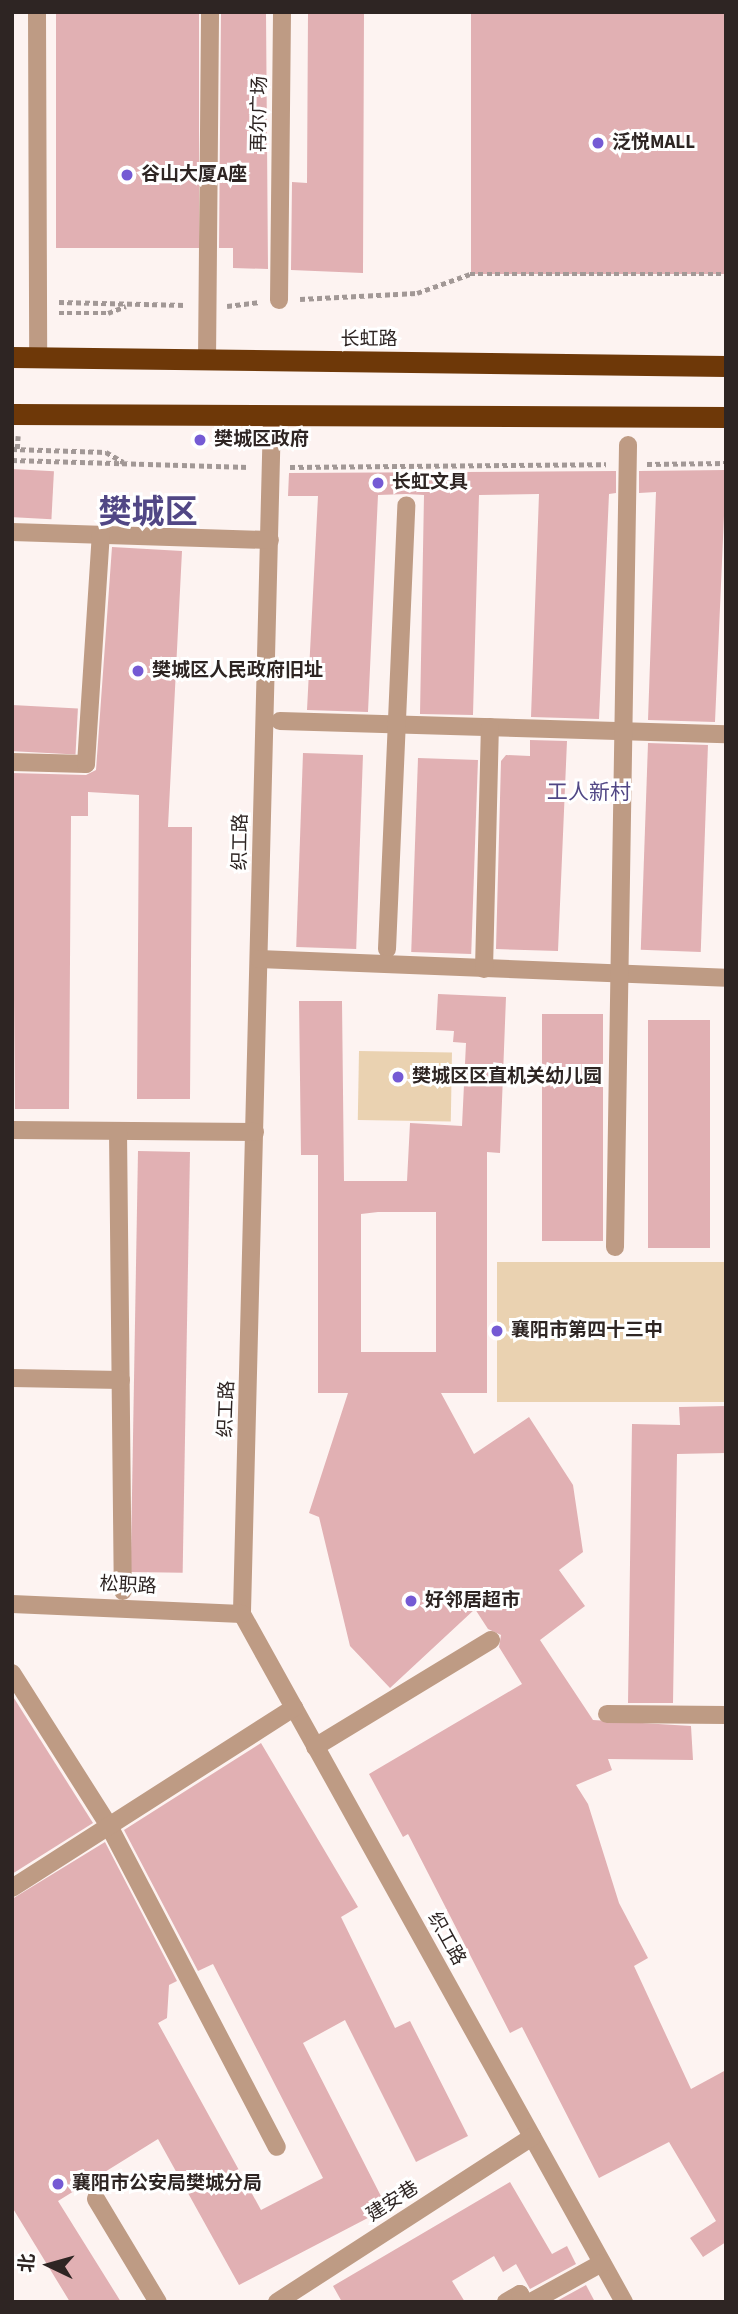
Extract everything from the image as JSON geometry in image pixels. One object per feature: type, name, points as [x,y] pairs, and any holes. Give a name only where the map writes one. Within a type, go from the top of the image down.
[{"type":"highway","name":"长虹路","points":[[20,356],[207,361],[726,366]]},
{"type":"highway","points":[[12,414],[272,418],[726,417]]},
{"type":"street","points":[[20,356],[42,307],[37,12]]},
{"type":"street","points":[[207,361],[210,12]]},
{"type":"street","name":"再尔广场","points":[[279,300],[282,12]]},
{"type":"street","name":"织工路","points":[[272,418],[242,1614],[624,2302]]},
{"type":"street","points":[[615,1247],[628,445]]},
{"type":"street","points":[[387,949],[399,724],[406,505]]},
{"type":"street","points":[[12,532],[270,540]]},
{"type":"street","points":[[12,762],[86,764],[101,535]]},
{"type":"street","points":[[280,721],[726,734]]},
{"type":"street","points":[[484,969],[491,727]]},
{"type":"street","points":[[259,959],[726,978]]},
{"type":"street","points":[[12,1130],[255,1132]]},
{"type":"street","points":[[118,1131],[123,1591]]},
{"type":"street","points":[[12,1378],[121,1380]]},
{"type":"street","name":"松职路","points":[[12,1604],[242,1614]]},
{"type":"street","points":[[316,1746],[491,1640]]},
{"type":"street","points":[[12,1673],[109,1826],[277,2147]]},
{"type":"street","points":[[12,1888],[294,1708]]},
{"type":"street","points":[[607,1714],[726,1714]]},
{"type":"street","name":"建安巷","points":[[277,2302],[302,2295],[532,2137]]},
{"type":"street","points":[[96,2199],[158,2302]]},
{"type":"street","points":[[531,2302],[602,2263]]},
{"type":"street","points":[[506,2302],[520,2294],[524,2302]]},
{"type":"path","points":[[42,307],[209,305],[417,293],[470,274],[726,274]]},
{"type":"path","points":[[42,307],[108,313],[130,304]]},
{"type":"path","points":[[12,449],[106,452],[124,463]]},
{"type":"path","points":[[12,460],[272,467],[726,463]]},
{"type":"shaded area","points":[[359,1051],[452,1053],[451,1122],[358,1120]]},
{"type":"shaded area","points":[[497,1262],[726,1262],[726,1402],[497,1402]]},
{"type":"building","points":[[56,12],[199,12],[199,248],[56,248]]},
{"type":"building","points":[[221,12],[266,12],[268,269],[233,268],[233,248],[219,248]]},
{"type":"building","points":[[308,12],[364,12],[363,273],[291,270],[292,182],[307,183]]},
{"type":"building","name":"泛悦MALL","points":[[471,12],[726,12],[726,274],[471,274]]},
{"type":"building","points":[[12,469],[54,471],[51,519],[12,517]]},
{"type":"building","points":[[726,470],[715,722],[648,720],[656,492],[639,493],[639,471]]},
{"type":"building","points":[[616,471],[616,493],[609,494],[599,719],[531,717],[539,494],[479,495],[473,715],[420,714],[424,495],[406,494],[378,495],[368,712],[307,710],[318,496],[288,496],[289,473]]},
{"type":"building","points":[[112,547],[182,551],[168,827],[192,827],[190,1099],[137,1099],[139,795],[88,792],[88,816],[71,816],[69,1109],[15,1109],[12,773],[86,775],[96,770]]},
{"type":"building","points":[[12,705],[78,708],[76,754],[12,751]]},
{"type":"building","points":[[530,740],[567,741],[558,951],[496,949],[501,761],[506,755],[530,756]]},
{"type":"building","points":[[648,743],[708,745],[701,952],[641,950]]},
{"type":"building","points":[[303,753],[363,755],[356,949],[296,947]]},
{"type":"building","points":[[418,758],[478,760],[471,954],[411,952]]},
{"type":"building","points":[[438,994],[506,997],[500,1153],[487,1152],[487,1393],[441,1393],[474,1454],[529,1417],[573,1485],[583,1552],[559,1570],[585,1606],[540,1640],[593,1720],[691,1726],[693,1760],[608,1759],[612,1770],[576,1785],[588,1804],[619,1903],[648,1958],[634,1966],[691,2089],[726,2070],[726,2242],[703,2257],[690,2238],[716,2221],[669,2142],[599,2178],[522,2027],[510,2033],[408,1834],[403,1837],[369,1774],[522,1684],[499,1647],[501,1635],[488,1629],[475,1609],[390,1688],[350,1646],[319,1517],[309,1513],[348,1393],[318,1393],[318,1155],[301,1155],[299,1001],[342,1001],[344,1181],[407,1181],[410,1123],[462,1126],[466,1043],[453,1042],[454,1031],[436,1030]],"holes":[[[436,1212],[436,1352],[361,1352],[361,1214]]]},
{"type":"building","points":[[542,1014],[603,1014],[603,1241],[542,1241]]},
{"type":"building","points":[[648,1020],[710,1020],[710,1248],[648,1248]]},
{"type":"building","points":[[138,1151],[190,1152],[183,1573],[131,1572]]},
{"type":"building","points":[[726,1406],[726,1453],[677,1454],[673,1703],[628,1703],[632,1424],[680,1425],[679,1407]]},
{"type":"building","points":[[12,1695],[93,1823],[12,1874]]},
{"type":"building","points":[[261,1743],[358,1907],[341,1917],[395,2028],[410,2021],[468,2136],[416,2162],[345,2020],[303,2043],[387,2208],[239,2285],[158,2139],[58,2201],[121,2302],[70,2302],[12,2207],[12,1899],[105,1842],[177,1981],[169,1985],[167,2018],[158,2023],[261,2210],[323,2178],[213,1964],[198,1971],[124,1830]]},
{"type":"building","points":[[510,2182],[552,2254],[567,2246],[576,2264],[530,2289],[516,2264],[503,2272],[494,2256],[452,2281],[465,2302],[342,2302],[333,2286]]},
{"type":"building","points":[[586,2285],[595,2302],[555,2302]]},
{"type":"place","name":"泛悦MALL","points":[[598,143]]},
{"type":"place","name":"谷山大厦A座","points":[[127,175]]},
{"type":"place","name":"樊城区政府","points":[[200,440]]},
{"type":"place","name":"长虹文具","points":[[378,483]]},
{"type":"place","name":"樊城区人民政府旧址","points":[[138,671]]},
{"type":"place","name":"樊城区区直机关幼儿园","points":[[398,1077]]},
{"type":"place","name":"襄阳市第四十三中","points":[[497,1331]]},
{"type":"place","name":"好邻居超市","points":[[411,1601]]},
{"type":"place","name":"襄阳市公安局樊城分局","points":[[58,2184]]},
{"type":"district","name":"樊城区","points":[[148,513]]},
{"type":"district","name":"工人新村","points":[[589,792]]}]
